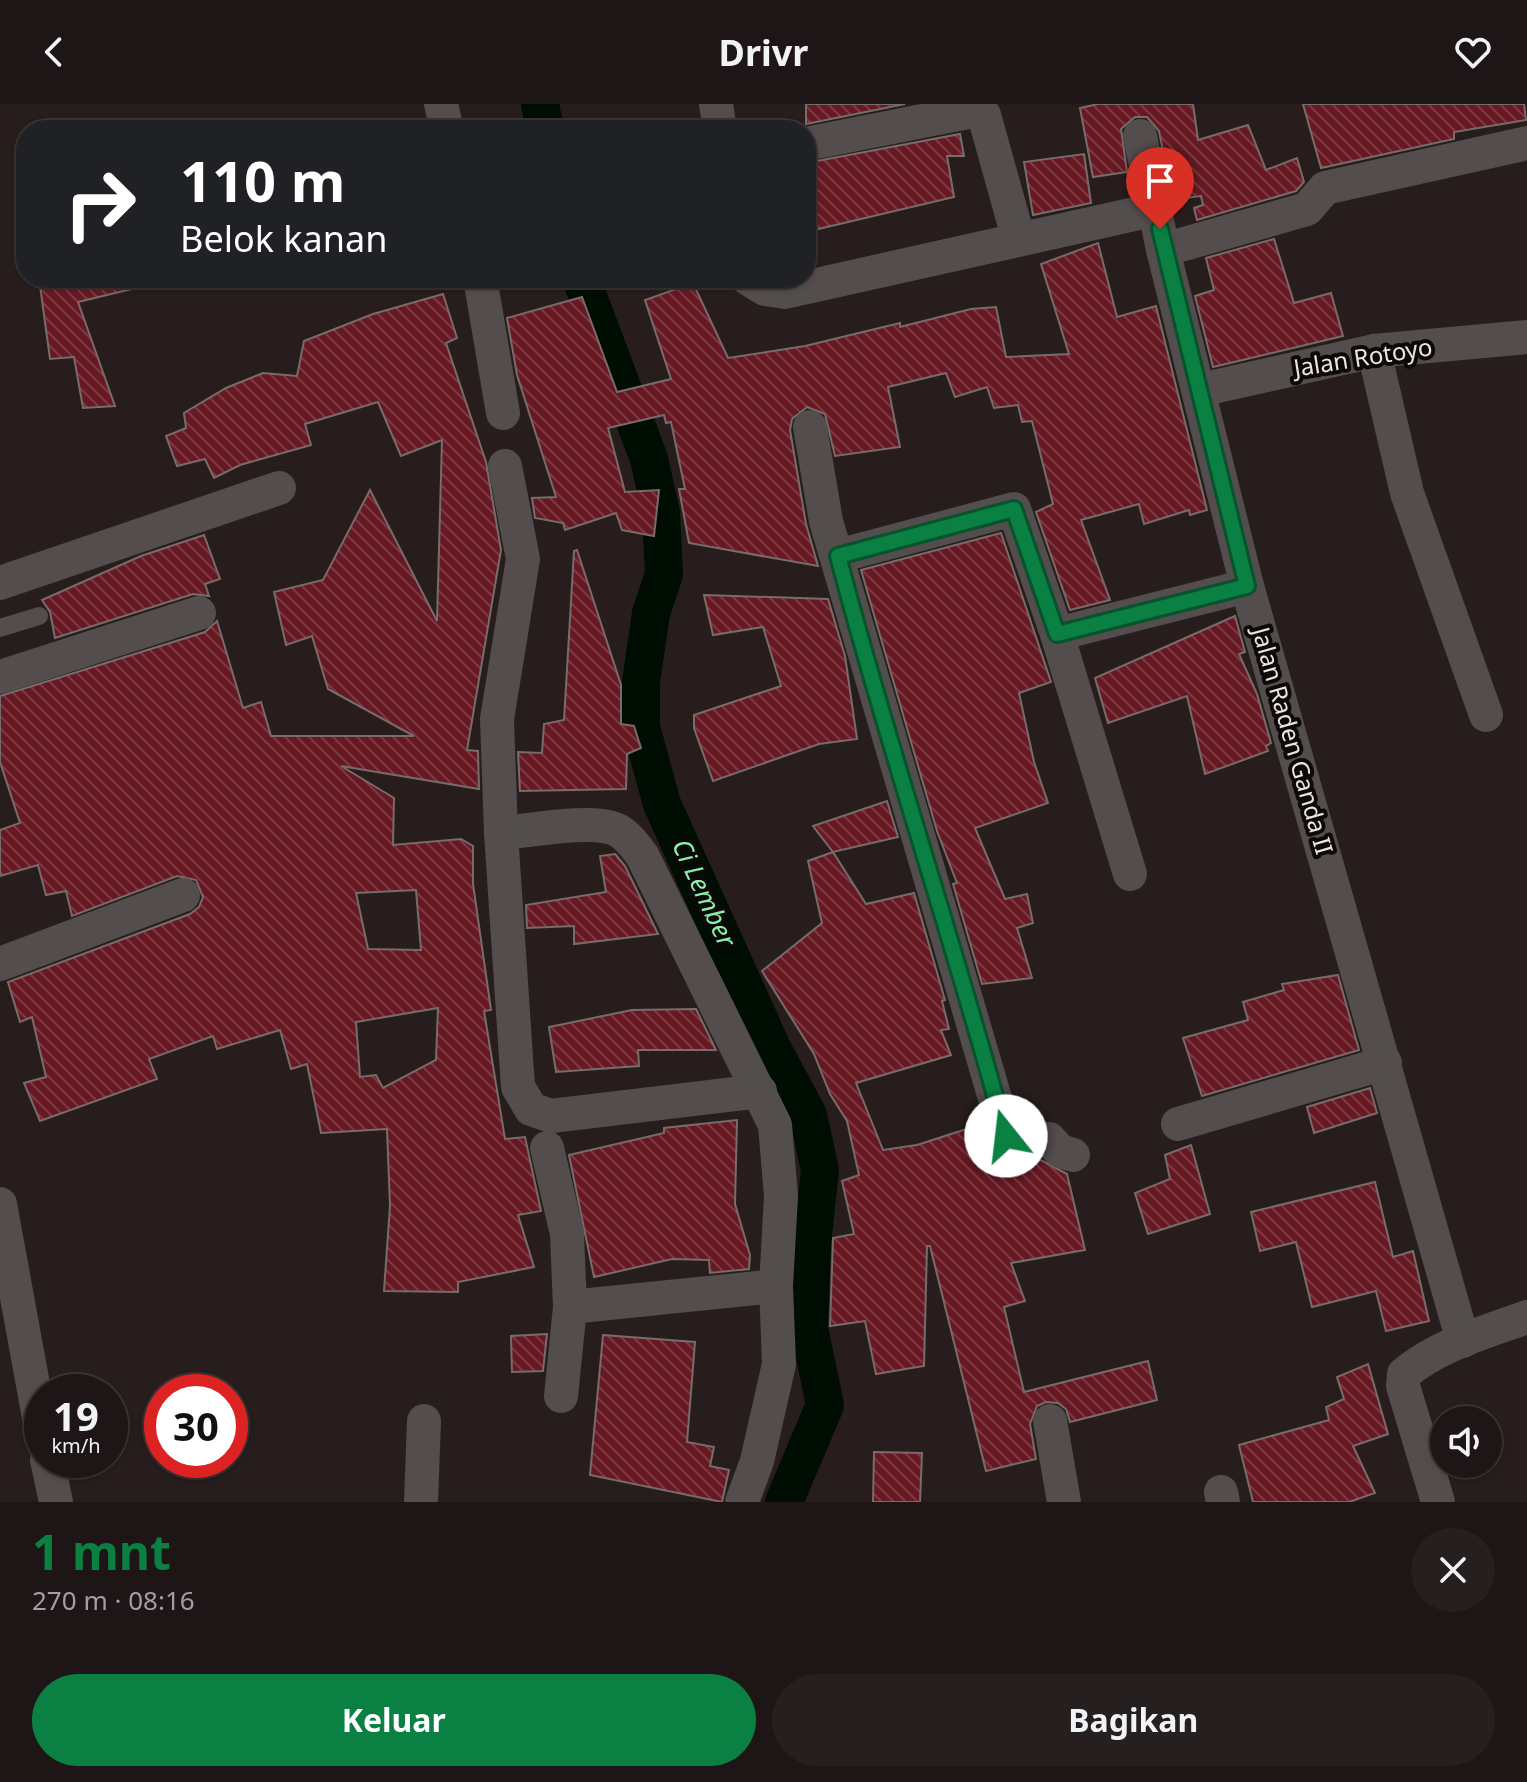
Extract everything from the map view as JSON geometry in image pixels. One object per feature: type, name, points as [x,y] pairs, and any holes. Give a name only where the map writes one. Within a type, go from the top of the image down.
[{"type":"street","points":[[816,142],[978,110],[984,115],[1018,237]]},
{"type":"street","name":"Jalan Raden Ganda II","points":[[1140,136],[1163,250],[1247,586],[1463,1341]]},
{"type":"street","points":[[1163,250],[1307,209],[1325,188],[1527,143]]},
{"type":"street","points":[[816,285],[1018,237],[1157,209]]},
{"type":"street","points":[[482,288],[503,413]]},
{"type":"street","points":[[763,288],[785,292],[802,288]]},
{"type":"street","name":"Jalan Rotoyo","points":[[1200,390],[1374,351],[1527,337]]},
{"type":"street","points":[[1374,351],[1407,493],[1486,715]]},
{"type":"street","points":[[810,427],[826,521],[1006,1136],[1012,1141],[1049,1139],[1066,1155],[1073,1155]]},
{"type":"street","points":[[505,466],[523,559],[497,719],[512,1046],[518,1087],[531,1109],[551,1116],[760,1091]]},
{"type":"street","points":[[0,583],[279,488]]},
{"type":"street","points":[[838,556],[1014,509],[1057,634],[1130,874]]},
{"type":"street","points":[[1057,634],[1247,586]]},
{"type":"street","points":[[0,677],[199,613]]},
{"type":"street","points":[[501,833],[587,827],[613,828],[628,837],[642,855],[775,1125],[780,1182],[776,1286],[779,1364],[757,1461],[742,1502]]},
{"type":"street","points":[[0,964],[183,895]]},
{"type":"street","points":[[1178,1124],[1385,1063]]},
{"type":"street","points":[[547,1148],[567,1234],[570,1307],[561,1396]]},
{"type":"street","points":[[0,1204],[31,1374]]},
{"type":"street","points":[[570,1307],[776,1286]]},
{"type":"street","points":[[1438,1502],[1403,1386],[1404,1374],[1416,1363],[1463,1341],[1527,1317]]},
{"type":"street","points":[[421,1502],[424,1421]]},
{"type":"street","points":[[1050,1421],[1064,1502]]},
{"type":"street","points":[[51,1478],[56,1502]]},
{"type":"lane","points":[[0,628],[39,616]]},
{"type":"building","points":[[806,104],[905,104],[816,122],[806,120]]},
{"type":"building","points":[[1098,104],[1193,104],[1198,140],[1248,125],[1266,170],[1297,158],[1304,182],[1296,191],[1197,220],[1194,208],[1203,205],[1201,196],[1177,199],[1171,165],[1166,166],[1159,131],[1147,117],[1135,117],[1121,129],[1127,172],[1093,177],[1080,108]]},
{"type":"building","points":[[1303,104],[1524,104],[1526,120],[1454,132],[1454,139],[1321,168]]},
{"type":"building","points":[[960,134],[964,156],[947,156],[954,197],[816,230],[816,161]]},
{"type":"building","points":[[1084,154],[1091,203],[1033,215],[1024,162]]},
{"type":"building","points":[[1274,239],[1294,303],[1331,293],[1343,336],[1213,367],[1195,296],[1214,290],[1206,258]]},
{"type":"building","points":[[1098,243],[1117,317],[1156,306],[1207,510],[1190,515],[1189,510],[1144,524],[1139,504],[1081,520],[1110,600],[1070,610],[1036,512],[1053,504],[1032,421],[1022,422],[1018,405],[994,408],[987,387],[955,397],[946,373],[888,387],[900,447],[835,456],[825,414],[807,407],[792,419],[790,430],[806,524],[818,566],[689,543],[679,489],[685,489],[671,422],[666,423],[664,415],[608,428],[625,492],[659,490],[654,536],[622,530],[616,513],[565,530],[563,523],[535,518],[532,498],[556,497],[517,375],[507,318],[582,297],[617,392],[671,379],[645,300],[679,288],[695,288],[728,358],[805,346],[900,323],[900,327],[971,309],[996,307],[1006,357],[1069,354],[1041,264]]},
{"type":"building","points":[[40,288],[132,288],[78,302],[115,406],[83,408],[74,357],[50,359]]},
{"type":"building","points":[[443,294],[457,338],[446,343],[486,462],[501,550],[467,750],[478,751],[479,789],[341,766],[394,798],[393,845],[461,839],[473,846],[473,884],[491,1010],[484,1011],[505,1139],[525,1137],[541,1211],[518,1215],[534,1267],[458,1282],[458,1292],[384,1291],[390,1206],[387,1129],[321,1133],[307,1064],[291,1069],[280,1030],[217,1049],[213,1036],[149,1059],[157,1079],[40,1121],[24,1083],[46,1077],[32,1017],[20,1022],[8,982],[190,914],[199,907],[203,897],[196,880],[177,876],[72,916],[66,891],[46,895],[38,865],[0,876],[0,830],[20,823],[0,762],[0,696],[205,632],[217,621],[243,708],[261,702],[271,736],[414,736],[328,689],[312,636],[286,645],[274,592],[323,580],[370,490],[437,621],[442,440],[401,456],[378,402],[305,424],[311,445],[240,465],[214,478],[205,459],[177,466],[166,436],[186,428],[184,413],[226,388],[263,373],[297,376],[304,341],[373,314]],"holes":[[[416,890],[421,950],[368,949],[356,893]],[[438,1008],[436,1060],[383,1088],[376,1075],[360,1077],[356,1022]]]},
{"type":"building","points":[[1001,533],[1051,682],[1019,693],[1034,762],[1048,803],[975,828],[1005,899],[1027,894],[1033,923],[1017,928],[1032,978],[982,984],[953,884],[957,883],[937,831],[861,570]]},
{"type":"building","points":[[204,535],[220,579],[205,584],[209,596],[193,594],[55,638],[50,612],[42,600],[141,556]]},
{"type":"building","points":[[577,550],[621,685],[621,724],[634,726],[641,748],[627,754],[626,789],[520,791],[518,752],[542,753],[544,724],[564,720],[574,551]]},
{"type":"building","points":[[704,595],[828,599],[845,656],[857,739],[819,744],[713,781],[694,728],[694,715],[781,686],[763,627],[713,635]]},
{"type":"building","points":[[1235,616],[1245,652],[1239,654],[1257,694],[1271,743],[1266,746],[1268,751],[1205,774],[1187,696],[1108,723],[1095,678]]},
{"type":"building","points":[[887,801],[898,837],[833,852],[813,826]]},
{"type":"building","points":[[833,852],[866,904],[914,893],[945,1000],[942,1001],[949,1029],[941,1030],[951,1055],[856,1083],[883,1150],[917,1145],[982,1124],[987,1142],[1004,1158],[1007,1167],[1041,1160],[1067,1174],[1085,1250],[1011,1263],[1025,1301],[1004,1307],[1024,1392],[1148,1361],[1157,1400],[1070,1422],[1066,1409],[1058,1403],[1046,1402],[1037,1406],[1030,1424],[1036,1459],[986,1471],[930,1246],[927,1246],[924,1366],[876,1374],[865,1321],[830,1326],[833,1238],[854,1234],[842,1181],[859,1175],[847,1121],[830,1094],[814,1054],[762,971],[822,923],[808,861]]},
{"type":"building","points":[[615,854],[625,866],[658,934],[574,944],[574,926],[527,928],[526,905],[606,892],[600,856]]},
{"type":"building","points":[[1338,975],[1359,1050],[1202,1096],[1183,1038],[1248,1020],[1243,1002],[1284,990],[1282,984]]},
{"type":"building","points":[[696,1009],[716,1050],[638,1050],[639,1066],[556,1072],[549,1027],[632,1010]]},
{"type":"building","points":[[1370,1088],[1377,1113],[1314,1133],[1307,1107]]},
{"type":"building","points":[[737,1120],[735,1204],[750,1255],[749,1269],[710,1273],[709,1260],[672,1259],[594,1277],[569,1155],[664,1133],[664,1128]]},
{"type":"building","points":[[1191,1145],[1210,1214],[1148,1234],[1135,1193],[1170,1179],[1165,1155]]},
{"type":"building","points":[[1375,1182],[1393,1257],[1413,1251],[1429,1321],[1386,1331],[1376,1291],[1312,1307],[1296,1242],[1260,1251],[1251,1212]]},
{"type":"building","points":[[547,1334],[543,1371],[512,1372],[511,1336]]},
{"type":"building","points":[[603,1335],[695,1342],[687,1442],[714,1447],[710,1466],[729,1470],[722,1502],[590,1475]]},
{"type":"building","points":[[1368,1364],[1388,1434],[1353,1446],[1375,1493],[1349,1502],[1253,1502],[1239,1445],[1329,1420],[1326,1407],[1344,1399],[1337,1377]]},
{"type":"building","points":[[874,1452],[922,1453],[920,1502],[873,1502]]},
{"type":"waterway","name":"Ci Lember","points":[[540,104],[543,120]]},
{"type":"waterway","name":"Ci Lember","points":[[585,288],[649,459],[661,513],[664,574],[651,613],[641,682],[641,727],[662,804],[772,1048],[808,1115],[820,1170],[812,1244],[809,1328],[825,1405],[784,1502]]},
{"type":"route","points":[[1006,1136],[935,886],[879,710],[838,556],[1014,509],[1057,634],[1247,586],[1160,229]]}]
